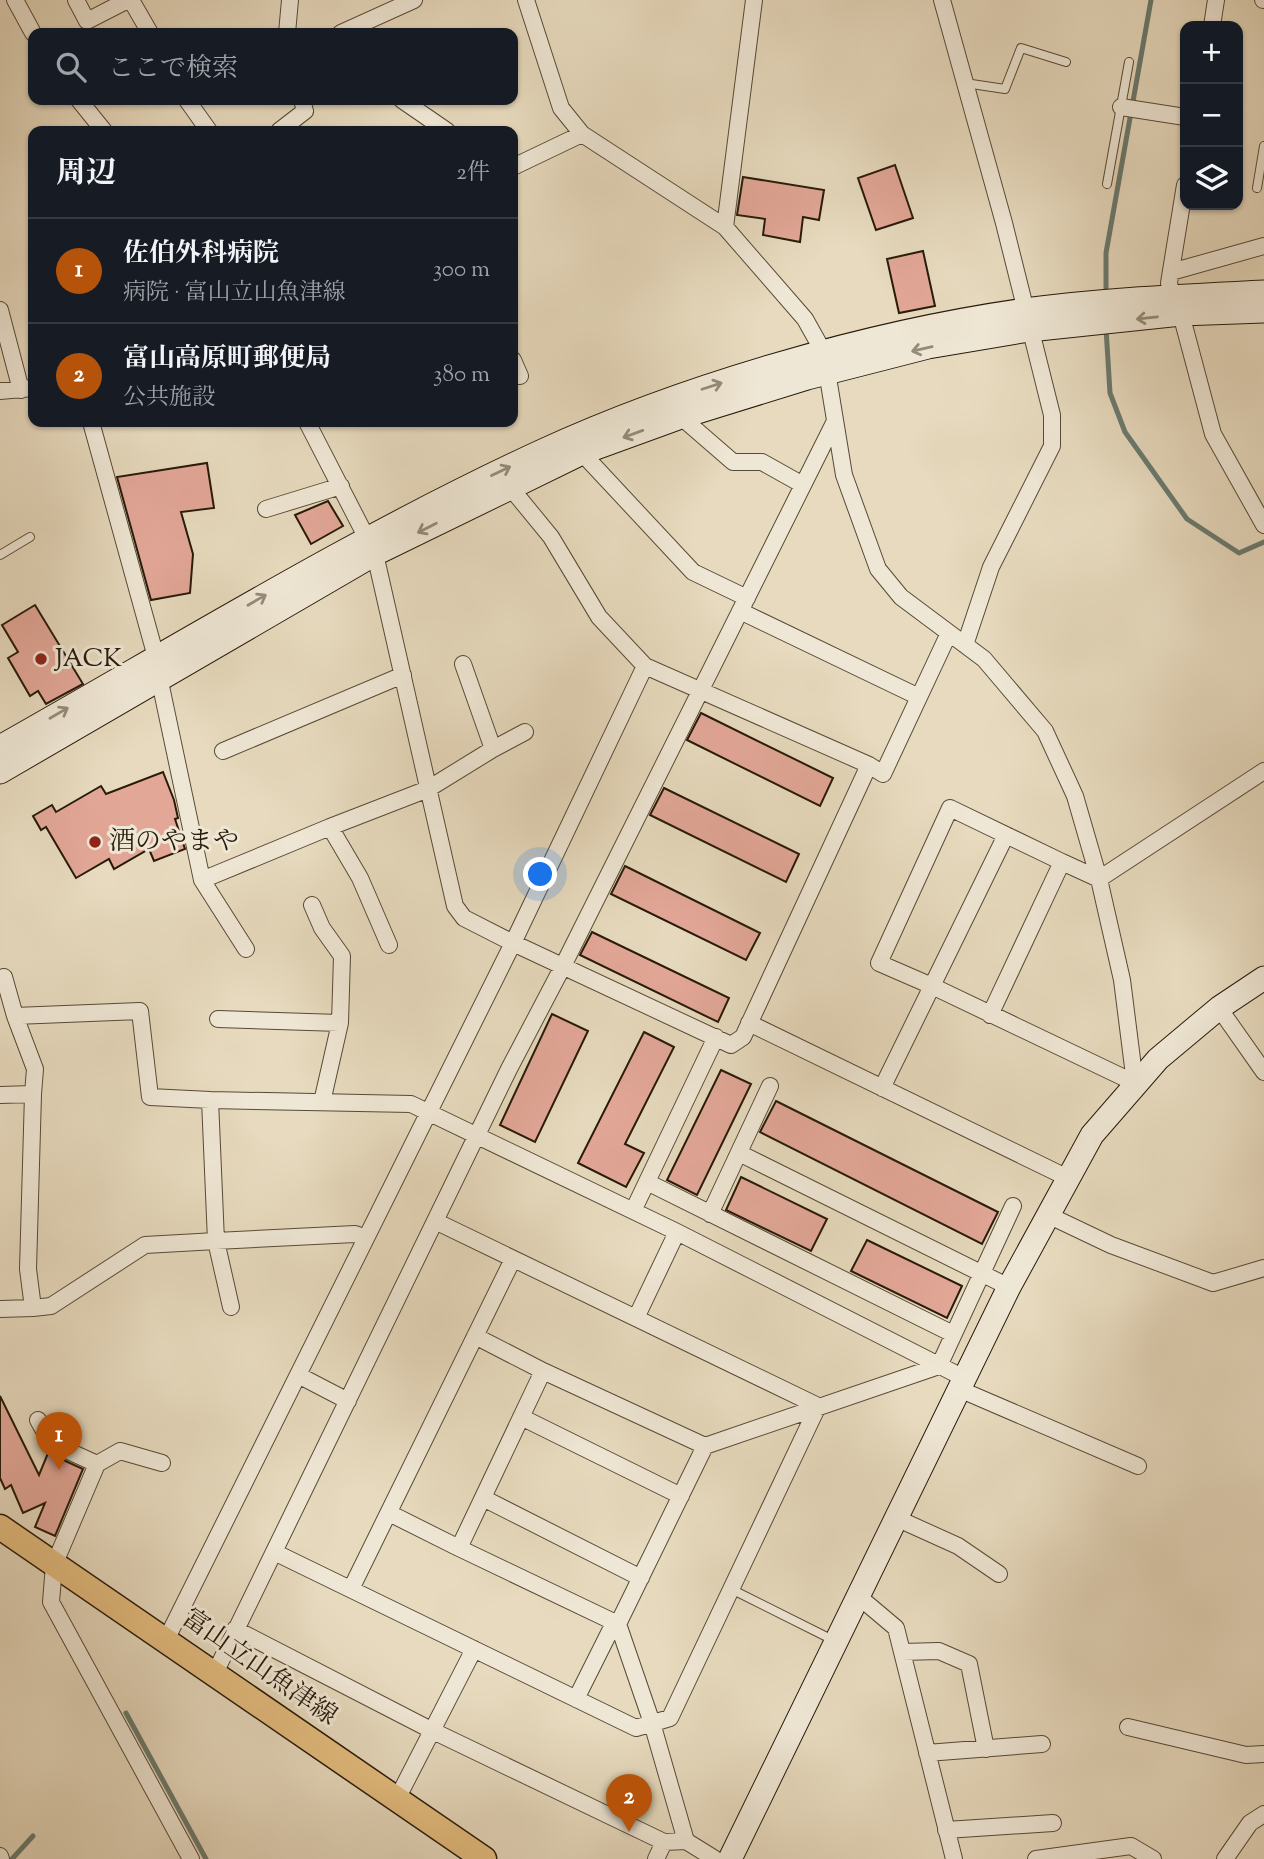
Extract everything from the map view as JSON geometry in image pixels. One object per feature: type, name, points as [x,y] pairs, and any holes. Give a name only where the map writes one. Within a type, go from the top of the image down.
[{"type":"main road","name":"富山立山魚津線","points":[[0,1527],[484,1859]]},
{"type":"street","points":[[15,0],[30,28]]},
{"type":"street","points":[[76,0],[88,21],[130,0],[146,28]]},
{"type":"street","points":[[287,28],[290,0]]},
{"type":"street","points":[[352,28],[414,0]]},
{"type":"street","points":[[526,0],[561,108],[582,134],[725,227],[806,319],[826,362],[844,475],[878,569],[901,597],[984,659],[1045,731],[1075,796],[1099,879],[1122,980],[1135,1083]]},
{"type":"street","points":[[725,227],[754,0]]},
{"type":"street","points":[[942,0],[1052,415],[1052,446],[990,567],[965,645]]},
{"type":"street","points":[[1213,21],[1216,0]]},
{"type":"street","points":[[83,105],[100,126]]},
{"type":"street","points":[[191,105],[205,126]]},
{"type":"street","points":[[286,126],[305,111],[303,105]]},
{"type":"street","points":[[409,105],[440,126]]},
{"type":"street","points":[[1121,107],[1180,116]]},
{"type":"street","points":[[518,165],[582,134]]},
{"type":"street","points":[[1181,210],[1171,272],[1177,305],[1213,434],[1264,525]]},
{"type":"street","points":[[1171,272],[1264,246]]},
{"type":"street","points":[[1,743],[158,667],[542,451],[625,416],[712,386],[826,362],[928,347],[1027,320],[1177,305],[1264,292]]},
{"type":"street","points":[[1177,305],[1264,311]]},
{"type":"street","points":[[0,310],[27,389],[0,391]]},
{"type":"street","points":[[371,546],[582,453],[826,362]]},
{"type":"street","points":[[518,371],[520,376]]},
{"type":"street","points":[[681,417],[733,462],[762,461],[803,485]]},
{"type":"street","points":[[215,1673],[476,1136],[834,423]]},
{"type":"street","points":[[92,427],[158,667],[202,880],[246,949]]},
{"type":"street","points":[[310,427],[371,546],[455,906],[464,918],[732,1045],[743,1037],[750,1023],[869,765]]},
{"type":"street","points":[[582,453],[693,572],[743,605],[919,697]]},
{"type":"street","points":[[266,509],[341,486]]},
{"type":"street","points":[[510,487],[551,537],[599,617],[645,666],[702,689],[869,765],[883,774],[949,633]]},
{"type":"street","points":[[463,663],[492,749]]},
{"type":"street","points":[[166,1640],[513,943],[645,666]]},
{"type":"street","points":[[0,772],[158,667]]},
{"type":"street","points":[[223,751],[403,675]]},
{"type":"street","points":[[202,880],[428,789],[525,732]]},
{"type":"street","points":[[1099,879],[1264,771]]},
{"type":"street","points":[[1099,879],[950,808],[879,963],[1135,1083]]},
{"type":"street","points":[[330,827],[360,878],[389,945]]},
{"type":"street","points":[[882,1088],[1006,835]]},
{"type":"street","points":[[989,1015],[1062,862]]},
{"type":"street","points":[[312,905],[322,929],[342,956],[340,1023],[322,1102]]},
{"type":"street","points":[[4,977],[35,1069],[28,1269],[33,1308]]},
{"type":"street","points":[[730,1859],[1009,1287],[1093,1135],[1158,1059],[1219,1008],[1264,978]]},
{"type":"street","points":[[1219,1008],[1264,1072]]},
{"type":"street","points":[[15,1016],[140,1012],[150,1097],[411,1104],[677,1232],[939,1366],[962,1383],[1138,1466]]},
{"type":"street","points":[[218,1019],[340,1023]]},
{"type":"street","points":[[750,1023],[1068,1178]]},
{"type":"street","points":[[633,1211],[716,1037]]},
{"type":"street","points":[[0,1083],[6,1095],[33,1094]]},
{"type":"street","points":[[710,1214],[770,1086]]},
{"type":"street","points":[[210,1100],[216,1241],[231,1307]]},
{"type":"street","points":[[739,1153],[1009,1287]]},
{"type":"street","points":[[647,1182],[953,1334]]},
{"type":"street","points":[[475,1336],[543,1371],[705,1446],[939,1366],[1013,1206]]},
{"type":"street","points":[[1048,1215],[1111,1245],[1213,1283],[1264,1268]]},
{"type":"street","points":[[435,1221],[818,1406]]},
{"type":"street","points":[[636,1318],[677,1232]]},
{"type":"street","points":[[0,1309],[51,1306],[145,1245],[355,1234],[366,1238]]},
{"type":"street","points":[[351,1590],[513,1259]]},
{"type":"street","points":[[459,1548],[543,1371]]},
{"type":"street","points":[[298,1375],[348,1401]]},
{"type":"street","points":[[274,1552],[636,1728],[670,1718],[818,1406]]},
{"type":"street","points":[[521,1417],[681,1496]]},
{"type":"street","points":[[38,1420],[51,1443],[97,1464]]},
{"type":"street","points":[[576,1699],[610,1630],[618,1624],[705,1446]]},
{"type":"street","points":[[162,1463],[120,1451],[97,1464],[54,1565],[51,1602],[191,1859]]},
{"type":"street","points":[[483,1498],[641,1578]]},
{"type":"street","points":[[389,1513],[618,1624],[652,1723],[686,1841]]},
{"type":"street","points":[[896,1518],[958,1546],[999,1574]]},
{"type":"street","points":[[858,1596],[896,1628],[954,1859]]},
{"type":"street","points":[[235,1629],[433,1731],[664,1842],[686,1841],[715,1859]]},
{"type":"street","points":[[397,1799],[474,1649]]},
{"type":"street","points":[[902,1652],[939,1651],[969,1664],[986,1749]]},
{"type":"street","points":[[1128,1727],[1246,1755],[1264,1754]]},
{"type":"street","points":[[927,1753],[1042,1744]]},
{"type":"street","points":[[1225,1859],[1250,1823],[1264,1814]]},
{"type":"street","points":[[946,1830],[1053,1822]]},
{"type":"street","points":[[656,1859],[664,1842]]},
{"type":"street","points":[[1036,1859],[1131,1846],[1153,1859]]},
{"type":"lane","points":[[965,83],[1005,89],[1021,48],[1066,62]]},
{"type":"lane","points":[[1107,184],[1129,62]]},
{"type":"lane","points":[[1257,188],[1264,146]]},
{"type":"lane","points":[[0,555],[30,537]]},
{"type":"lane","points":[[731,1589],[836,1642]]},
{"type":"building","points":[[895,165],[913,218],[876,230],[858,178]]},
{"type":"building","points":[[743,177],[824,190],[819,220],[803,217],[800,242],[763,235],[765,219],[737,215]]},
{"type":"building","points":[[923,251],[935,306],[899,313],[887,259]]},
{"type":"building","points":[[207,463],[214,508],[181,512],[193,554],[190,593],[151,600],[117,477]]},
{"type":"building","points":[[328,501],[343,526],[311,544],[295,515]]},
{"type":"building","points":[[35,605],[83,684],[46,704],[38,691],[30,696],[8,658],[18,652],[2,625]]},
{"type":"building","points":[[701,713],[833,778],[820,806],[687,740]]},
{"type":"building","points":[[163,772],[174,800],[178,818],[175,819],[185,849],[154,861],[149,849],[114,869],[109,859],[76,878],[46,827],[41,830],[33,816],[52,805],[56,812],[101,786],[106,794]]},
{"type":"building","points":[[664,788],[799,854],[786,882],[650,815]]},
{"type":"building","points":[[625,866],[760,933],[746,960],[611,894]]},
{"type":"building","points":[[592,932],[729,998],[718,1022],[580,955]]},
{"type":"building","points":[[552,1014],[588,1031],[535,1142],[500,1125]]},
{"type":"building","points":[[644,1032],[674,1047],[625,1144],[644,1153],[626,1187],[578,1163]]},
{"type":"building","points":[[721,1070],[751,1084],[697,1195],[667,1180]]},
{"type":"building","points":[[776,1101],[998,1212],[982,1244],[760,1132]]},
{"type":"building","points":[[741,1177],[827,1219],[811,1251],[726,1210]]},
{"type":"building","points":[[867,1240],[962,1286],[947,1318],[851,1271]]},
{"type":"building","points":[[0,1396],[39,1475],[48,1453],[83,1469],[55,1536],[35,1527],[45,1503],[23,1513],[11,1485],[5,1489],[0,1478]]},
{"type":"waterway","points":[[1106,294],[1106,253],[1151,0]]},
{"type":"waterway","points":[[1106,328],[1110,393],[1125,432],[1187,519],[1239,553],[1264,542]]},
{"type":"waterway","points":[[126,1713],[206,1859]]},
{"type":"waterway","points":[[12,1859],[33,1836]]},
{"type":"place","name":"JACK","points":[[41,659]]},
{"type":"place","name":"酒のやまや","points":[[95,842]]},
{"type":"place","name":"佐伯外科病院","points":[[59,1470]]},
{"type":"place","name":"富山高原町郵便局","points":[[629,1832]]}]
